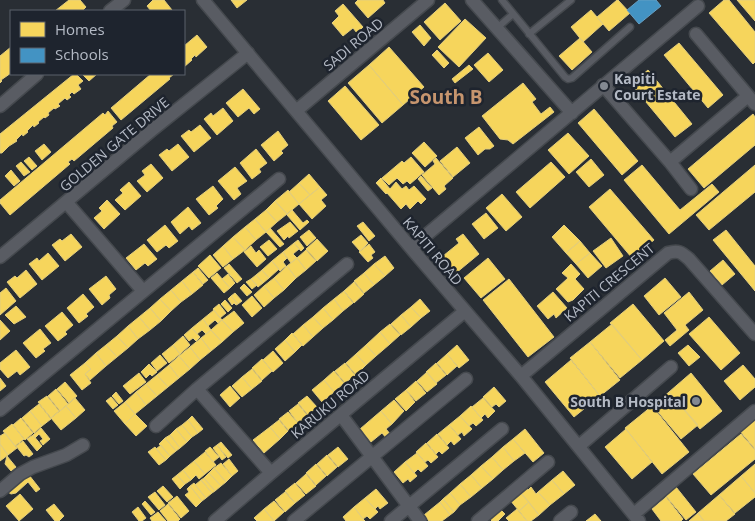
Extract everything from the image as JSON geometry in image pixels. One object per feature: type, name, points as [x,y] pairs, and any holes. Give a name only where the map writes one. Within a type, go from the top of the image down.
[{"type":"street","points":[[109,7],[124,0]]},
{"type":"street","name":"KAPITI ROAD","points":[[203,0],[521,376],[637,518]]},
{"type":"street","name":"SADI ROAD","points":[[296,111],[428,0]]},
{"type":"street","points":[[472,0],[572,113]]},
{"type":"street","points":[[411,248],[698,6]]},
{"type":"street","points":[[670,162],[752,100],[696,34]]},
{"type":"street","name":"GOLDEN GATE DRIVE","points":[[0,257],[152,130],[248,53]]},
{"type":"street","points":[[0,106],[36,75]]},
{"type":"street","points":[[603,85],[691,188]]},
{"type":"street","points":[[0,410],[280,178]]},
{"type":"street","points":[[66,203],[143,291]]},
{"type":"street","name":"KAPITI CRESCENT","points":[[521,376],[668,253],[675,251],[682,253],[689,259],[755,334]]},
{"type":"street","points":[[156,426],[348,264]]},
{"type":"street","name":"KARUKU ROAD","points":[[215,521],[465,311]]},
{"type":"street","points":[[579,446],[671,367]]},
{"type":"street","points":[[294,521],[466,379]]},
{"type":"street","points":[[197,390],[271,473]]},
{"type":"street","points":[[637,518],[755,411]]},
{"type":"street","points":[[341,415],[420,521]]},
{"type":"street","points":[[391,521],[502,429]]},
{"type":"street","points":[[0,491],[20,474],[33,467],[66,455],[84,445]]},
{"type":"street","points":[[478,521],[548,462]]},
{"type":"street","points":[[560,521],[571,512]]},
{"type":"lane","points":[[502,0],[568,79],[572,78],[630,27]]},
{"type":"lane","points":[[529,34],[571,0]]},
{"type":"lane","points":[[497,28],[513,14]]},
{"type":"building: Homes","points":[[69,0],[80,0],[86,7],[83,10],[56,10]]},
{"type":"building: Homes","points":[[153,0],[164,0],[172,10],[150,10],[147,6]]},
{"type":"building: Homes","points":[[231,0],[247,0],[237,8]]},
{"type":"building: Homes","points":[[358,0],[383,0],[385,3],[368,18],[355,3]]},
{"type":"building: Homes","points":[[617,0],[630,13],[609,31],[597,17]]},
{"type":"building: Homes","points":[[724,0],[729,0],[755,32],[755,62],[753,64],[709,13]]},
{"type":"building: Homes","points":[[737,0],[755,0],[755,21]]},
{"type":"building: Homes","points":[[445,3],[461,21],[440,40],[424,22]]},
{"type":"building: Homes","points":[[343,4],[363,27],[357,33],[353,28],[343,36],[332,23],[339,16],[335,11]]},
{"type":"building: Homes","points":[[591,10],[603,24],[583,42],[571,27]]},
{"type":"building: Homes","points":[[465,19],[486,38],[459,67],[438,47]]},
{"type":"building: Homes","points":[[420,25],[431,38],[424,46],[412,32]]},
{"type":"building: Homes","points":[[197,35],[207,47],[196,57],[195,55],[185,66],[185,45]]},
{"type":"building: Homes","points":[[580,38],[592,52],[572,70],[559,56]]},
{"type":"building: Homes","points":[[679,43],[723,95],[708,108],[664,55]]},
{"type":"building: Homes","points":[[389,47],[424,87],[403,105],[369,65]]},
{"type":"building: Homes","points":[[10,48],[10,74],[1,80],[0,83],[0,56]]},
{"type":"building: Homes","points":[[437,50],[449,63],[444,68],[432,55]]},
{"type":"building: Homes","points":[[488,53],[503,70],[489,82],[474,65]]},
{"type":"building: Homes","points":[[369,65],[403,105],[382,123],[348,83]]},
{"type":"building: Homes","points":[[469,65],[473,69],[455,83],[452,79]]},
{"type":"building: Homes","points":[[648,70],[692,124],[675,137],[631,84]]},
{"type":"building: Homes","points":[[73,75],[77,75],[83,81],[78,85],[81,89],[74,94],[72,92],[69,95],[71,97],[67,100],[65,98],[58,104],[60,106],[54,108],[48,113],[49,115],[44,117],[34,127],[33,125],[28,132],[23,136],[22,134],[17,141],[2,153],[0,153],[0,134]]},
{"type":"building: Homes","points":[[83,75],[96,75],[89,81]]},
{"type":"building: Homes","points":[[150,75],[173,75],[121,120],[111,108]]},
{"type":"building: Homes","points":[[523,83],[536,99],[532,102],[541,114],[550,107],[554,112],[513,144],[508,140],[500,139],[482,116]]},
{"type":"building: Homes","points":[[345,86],[379,125],[361,140],[328,101]]},
{"type":"building: Homes","points":[[243,89],[260,109],[254,114],[249,108],[238,117],[226,103]]},
{"type":"building: Homes","points":[[223,108],[233,121],[217,135],[204,119],[211,113],[213,116]]},
{"type":"building: Homes","points":[[594,109],[638,161],[622,175],[578,123]]},
{"type":"building: Homes","points":[[108,111],[117,122],[112,126],[113,128],[74,161],[72,159],[68,162],[70,164],[10,215],[0,203],[0,200],[103,113],[105,115]]},
{"type":"building: Homes","points":[[753,114],[755,117],[755,145],[704,188],[688,169]]},
{"type":"building: Homes","points":[[200,125],[211,138],[194,152],[181,136],[189,130],[191,132]]},
{"type":"building: Homes","points":[[479,127],[494,146],[490,149],[485,149],[478,155],[465,138]]},
{"type":"building: Homes","points":[[278,131],[288,145],[281,151],[283,153],[274,161],[261,145]]},
{"type":"building: Homes","points":[[568,133],[589,156],[569,174],[548,150]]},
{"type":"building: Homes","points":[[424,142],[437,156],[425,167],[412,153]]},
{"type":"building: Homes","points":[[44,144],[51,152],[42,160],[35,151]]},
{"type":"building: Homes","points":[[178,144],[189,157],[172,171],[159,155],[167,149],[169,151]]},
{"type":"building: Homes","points":[[457,147],[470,163],[453,177],[440,161]]},
{"type":"building: Homes","points":[[256,149],[267,163],[259,169],[261,172],[252,179],[240,163]]},
{"type":"building: Homes","points":[[29,157],[37,166],[32,170],[24,161]]},
{"type":"building: Homes","points":[[411,157],[424,172],[410,184],[407,181],[403,184],[397,178],[389,185],[382,178],[402,161],[404,163]]},
{"type":"building: Homes","points":[[436,158],[453,178],[444,186],[446,189],[439,195],[422,175],[435,164],[433,161]]},
{"type":"building: Homes","points":[[591,159],[604,175],[589,187],[576,172]]},
{"type":"building: Homes","points":[[21,162],[30,172],[24,176],[16,166]]},
{"type":"building: Homes","points":[[551,162],[565,177],[530,208],[516,192]]},
{"type":"building: Homes","points":[[151,164],[163,178],[147,192],[137,181],[145,175],[142,171]]},
{"type":"building: Homes","points":[[642,165],[680,210],[712,184],[719,192],[669,234],[624,180]]},
{"type":"building: Homes","points":[[755,165],[755,192],[709,230],[696,215]]},
{"type":"building: Homes","points":[[235,167],[247,181],[237,188],[241,194],[234,200],[218,181]]},
{"type":"building: Homes","points":[[11,170],[20,181],[14,186],[5,176]]},
{"type":"building: Homes","points":[[309,174],[320,187],[310,195],[299,183]]},
{"type":"building: Homes","points":[[421,176],[432,188],[428,191],[418,179]]},
{"type":"building: Homes","points":[[381,178],[390,189],[396,182],[402,189],[406,186],[409,190],[414,186],[426,199],[421,204],[418,201],[410,209],[406,204],[401,209],[376,183]]},
{"type":"building: Homes","points":[[129,182],[141,196],[125,210],[115,200],[123,193],[120,190]]},
{"type":"building: Homes","points":[[299,183],[310,195],[299,204],[289,192]]},
{"type":"building: Homes","points":[[213,186],[223,199],[216,206],[218,208],[209,215],[196,199]]},
{"type":"building: Homes","points":[[320,187],[327,195],[321,200],[326,206],[312,219],[299,204]]},
{"type":"building: Homes","points":[[610,189],[654,240],[632,258],[589,207]]},
{"type":"building: Homes","points":[[288,190],[299,204],[287,214],[275,201]]},
{"type":"building: Homes","points":[[502,194],[522,217],[506,231],[486,208]]},
{"type":"building: Homes","points":[[107,200],[120,214],[104,229],[94,218],[102,211],[99,208]]},
{"type":"building: Homes","points":[[275,201],[287,214],[277,222],[266,210]]},
{"type":"building: Homes","points":[[188,207],[201,223],[192,230],[189,226],[180,234],[171,222]]},
{"type":"building: Homes","points":[[266,210],[277,222],[266,232],[255,219]]},
{"type":"building: Homes","points":[[292,210],[303,223],[307,220],[309,222],[300,230],[287,215]]},
{"type":"building: Homes","points":[[486,213],[498,228],[484,239],[472,224]]},
{"type":"building: Homes","points":[[255,219],[266,232],[256,240],[245,227]]},
{"type":"building: Homes","points":[[290,222],[298,231],[284,240],[277,231]]},
{"type":"building: Homes","points":[[363,222],[375,236],[369,241],[357,226]]},
{"type":"building: Homes","points":[[165,225],[178,241],[169,248],[166,245],[157,252],[147,240]]},
{"type":"building: Homes","points":[[564,225],[580,241],[566,253],[552,237]]},
{"type":"building: Homes","points":[[245,227],[256,240],[245,250],[233,237]]},
{"type":"building: Homes","points":[[270,228],[284,244],[280,247],[266,232]]},
{"type":"building: Homes","points":[[309,230],[316,238],[307,246],[300,237]]},
{"type":"building: Homes","points":[[726,230],[755,266],[755,291],[713,240]]},
{"type":"building: Homes","points":[[71,234],[82,247],[65,261],[52,245],[60,239],[62,241]]},
{"type":"building: Homes","points":[[463,234],[479,254],[456,273],[443,256],[459,243],[456,239]]},
{"type":"building: Homes","points":[[361,235],[368,243],[360,251],[352,242]]},
{"type":"building: Homes","points":[[233,237],[245,250],[233,259],[223,246]]},
{"type":"building: Homes","points":[[611,238],[623,256],[606,268],[593,251]]},
{"type":"building: Homes","points":[[317,239],[328,251],[317,261],[306,249]]},
{"type":"building: Homes","points":[[269,240],[277,249],[268,256],[260,247]]},
{"type":"building: Homes","points":[[298,240],[304,248],[301,251],[294,243]]},
{"type":"building: Homes","points":[[580,241],[590,253],[576,264],[566,253]]},
{"type":"building: Homes","points":[[294,243],[299,249],[293,254],[297,258],[291,263],[283,252]]},
{"type":"building: Homes","points":[[144,244],[157,259],[148,266],[145,263],[136,270],[126,258]]},
{"type":"building: Homes","points":[[369,244],[375,252],[371,255],[373,258],[368,262],[359,252]]},
{"type":"building: Homes","points":[[223,246],[233,259],[223,267],[213,255]]},
{"type":"building: Homes","points":[[251,246],[256,253],[259,250],[266,259],[257,267],[244,252]]},
{"type":"building: Homes","points":[[306,250],[316,261],[306,270],[297,258]]},
{"type":"building: Homes","points":[[283,252],[287,258],[283,262],[286,266],[280,271],[272,261]]},
{"type":"building: Homes","points":[[48,253],[59,266],[42,280],[29,264],[37,258],[39,261]]},
{"type":"building: Homes","points":[[590,253],[602,266],[588,278],[576,264]]},
{"type":"building: Homes","points":[[210,255],[221,268],[209,278],[198,266]]},
{"type":"building: Homes","points":[[385,256],[394,268],[385,276],[374,264]]},
{"type":"building: Homes","points":[[297,258],[306,270],[296,278],[287,266]]},
{"type":"building: Homes","points":[[488,258],[505,279],[481,298],[464,278]]},
{"type":"building: Homes","points":[[723,260],[735,274],[722,285],[710,271]]},
{"type":"building: Homes","points":[[272,261],[279,269],[269,278],[262,270]]},
{"type":"building: Homes","points":[[229,264],[242,279],[237,283],[224,268]]},
{"type":"building: Homes","points":[[374,264],[385,276],[374,285],[364,273]]},
{"type":"building: Homes","points":[[571,264],[580,274],[575,279],[584,289],[573,300],[568,302],[556,289],[568,278],[562,273]]},
{"type":"building: Homes","points":[[287,266],[296,278],[284,290],[274,278]]},
{"type":"building: Homes","points":[[198,268],[208,280],[203,284],[193,272]]},
{"type":"building: Homes","points":[[26,270],[37,284],[20,298],[7,282],[15,276],[17,278]]},
{"type":"building: Homes","points":[[262,270],[269,278],[263,283],[256,275]]},
{"type":"building: Homes","points":[[193,272],[203,285],[192,294],[182,281]]},
{"type":"building: Homes","points":[[217,273],[230,288],[224,293],[211,278]]},
{"type":"building: Homes","points":[[364,273],[374,285],[364,293],[354,281]]},
{"type":"building: Homes","points":[[228,274],[235,283],[230,288],[222,279]]},
{"type":"building: Homes","points":[[256,275],[263,283],[258,287],[251,279]]},
{"type":"building: Homes","points":[[106,276],[116,289],[102,305],[89,289]]},
{"type":"building: Homes","points":[[274,278],[284,290],[274,298],[264,286]]},
{"type":"building: Homes","points":[[665,278],[681,297],[659,315],[644,296]]},
{"type":"building: Homes","points":[[251,279],[257,285],[252,289],[246,282]]},
{"type":"building: Homes","points":[[509,279],[554,337],[528,357],[483,300]]},
{"type":"building: Homes","points":[[182,281],[192,294],[181,302],[171,290]]},
{"type":"building: Homes","points":[[354,282],[364,294],[354,303],[344,291]]},
{"type":"building: Homes","points":[[244,284],[252,292],[247,296],[240,288]]},
{"type":"building: Homes","points":[[264,286],[274,298],[264,307],[254,295]]},
{"type":"building: Homes","points":[[6,288],[16,301],[0,315],[0,293]]},
{"type":"building: Homes","points":[[171,290],[181,302],[171,311],[160,299]]},
{"type":"building: Homes","points":[[344,291],[353,303],[343,311],[334,299]]},
{"type":"building: Homes","points":[[553,292],[567,308],[556,318],[554,314],[548,319],[537,306]]},
{"type":"building: Homes","points":[[689,292],[703,310],[685,325],[689,330],[670,346],[665,340],[677,330],[664,313]]},
{"type":"building: Homes","points":[[235,293],[242,301],[238,304],[231,296]]},
{"type":"building: Homes","points":[[83,294],[94,307],[86,314],[88,316],[79,323],[67,308]]},
{"type":"building: Homes","points":[[231,296],[238,304],[234,303],[232,305],[228,299]]},
{"type":"building: Homes","points":[[252,296],[262,308],[252,317],[242,305]]},
{"type":"building: Homes","points":[[160,299],[171,311],[161,321],[150,308]]},
{"type":"building: Homes","points":[[334,299],[343,311],[333,320],[323,308]]},
{"type":"building: Homes","points":[[420,299],[430,311],[421,318],[411,307]]},
{"type":"building: Homes","points":[[225,300],[232,308],[228,312],[221,304]]},
{"type":"building: Homes","points":[[219,304],[226,313],[220,318],[213,309]]},
{"type":"building: Homes","points":[[633,304],[664,341],[642,360],[610,323]]},
{"type":"building: Homes","points":[[16,306],[26,317],[14,324],[5,315]]},
{"type":"building: Homes","points":[[411,307],[421,318],[411,327],[401,315]]},
{"type":"building: Homes","points":[[150,308],[161,321],[150,330],[139,317]]},
{"type":"building: Homes","points":[[323,308],[333,320],[323,328],[313,317]]},
{"type":"building: Homes","points":[[214,310],[222,320],[218,323],[215,320],[208,326],[203,319]]},
{"type":"building: Homes","points":[[234,311],[244,323],[233,332],[222,320]]},
{"type":"building: Homes","points":[[62,312],[73,325],[65,332],[67,334],[58,341],[45,326]]},
{"type":"building: Homes","points":[[401,315],[411,327],[401,335],[391,324]]},
{"type":"building: Homes","points":[[139,317],[150,330],[138,339],[128,326]]},
{"type":"building: Homes","points":[[313,317],[323,328],[313,337],[303,325]]},
{"type":"building: Homes","points":[[709,317],[740,353],[721,370],[689,334]]},
{"type":"building: Homes","points":[[203,319],[211,330],[206,334],[202,330],[197,334],[192,328]]},
{"type":"building: Homes","points":[[0,320],[10,331],[0,340]]},
{"type":"building: Homes","points":[[222,320],[233,332],[222,342],[211,330]]},
{"type":"building: Homes","points":[[390,324],[400,335],[390,344],[380,332]]},
{"type":"building: Homes","points":[[612,324],[642,360],[620,378],[590,342]]},
{"type":"building: Homes","points":[[303,325],[313,337],[303,346],[293,334]]},
{"type":"building: Homes","points":[[128,326],[138,339],[128,348],[117,336]]},
{"type":"building: Homes","points":[[192,328],[200,337],[196,341],[193,338],[189,341],[184,335]]},
{"type":"building: Homes","points":[[40,329],[51,343],[36,358],[23,343]]},
{"type":"building: Homes","points":[[211,330],[222,342],[211,351],[201,338]]},
{"type":"building: Homes","points":[[380,332],[390,344],[376,356],[366,345]]},
{"type":"building: Homes","points":[[292,333],[302,345],[295,352],[285,340]]},
{"type":"building: Homes","points":[[117,336],[128,348],[117,357],[106,345]]},
{"type":"building: Homes","points":[[183,336],[190,345],[180,354],[173,345]]},
{"type":"building: Homes","points":[[201,338],[211,351],[200,360],[190,347]]},
{"type":"building: Homes","points":[[285,340],[295,352],[285,361],[275,349]]},
{"type":"building: Homes","points":[[590,342],[620,380],[600,396],[570,358]]},
{"type":"building: Homes","points":[[106,345],[117,357],[106,366],[96,353]]},
{"type":"building: Homes","points":[[173,345],[180,354],[169,363],[162,354]]},
{"type":"building: Homes","points":[[366,345],[376,356],[366,365],[356,354]]},
{"type":"building: Homes","points":[[457,345],[469,360],[459,368],[447,354]]},
{"type":"building: Homes","points":[[688,345],[700,357],[689,366],[678,353]]},
{"type":"building: Homes","points":[[190,347],[200,360],[190,369],[179,356]]},
{"type":"building: Homes","points":[[16,350],[30,367],[20,375],[17,371],[8,378],[0,369],[0,363]]},
{"type":"building: Homes","points":[[273,351],[283,363],[273,372],[263,360]]},
{"type":"building: Homes","points":[[96,353],[106,366],[90,380],[85,374],[91,369],[85,363]]},
{"type":"building: Homes","points":[[356,354],[366,365],[356,375],[346,363]]},
{"type":"building: Homes","points":[[447,354],[457,366],[447,375],[437,363]]},
{"type":"building: Homes","points":[[160,355],[167,363],[157,371],[151,363]]},
{"type":"building: Homes","points":[[179,356],[190,369],[179,378],[169,365]]},
{"type":"building: Homes","points":[[262,359],[272,371],[262,380],[252,368]]},
{"type":"building: Homes","points":[[571,360],[600,396],[574,417],[545,382]]},
{"type":"building: Homes","points":[[85,363],[91,369],[85,374],[91,383],[82,390],[70,375]]},
{"type":"building: Homes","points":[[345,363],[355,375],[345,383],[335,371]]},
{"type":"building: Homes","points":[[436,363],[446,375],[436,383],[426,372]]},
{"type":"building: Homes","points":[[149,364],[157,372],[152,376],[150,374],[146,378],[141,372]]},
{"type":"building: Homes","points":[[169,365],[179,378],[168,387],[157,375]]},
{"type":"building: Homes","points":[[743,365],[755,379],[755,387],[740,400],[724,381]]},
{"type":"building: Homes","points":[[252,369],[262,381],[252,389],[242,377]]},
{"type":"building: Homes","points":[[334,371],[344,383],[334,392],[324,380]]},
{"type":"building: Homes","points":[[427,372],[437,384],[427,392],[417,381]]},
{"type":"building: Homes","points":[[139,373],[146,382],[130,394],[123,386]]},
{"type":"building: Homes","name":"South B Hospital","points":[[691,373],[722,411],[700,429],[669,392]]},
{"type":"building: Homes","points":[[157,375],[168,387],[157,396],[146,384]]},
{"type":"building: Homes","points":[[242,377],[252,389],[242,397],[232,386]]},
{"type":"building: Homes","points":[[0,378],[6,386],[0,391]]},
{"type":"building: Homes","points":[[324,380],[334,392],[322,402],[312,390]]},
{"type":"building: Homes","points":[[416,381],[426,393],[416,401],[406,390]]},
{"type":"building: Homes","points":[[65,382],[77,396],[69,403],[57,389]]},
{"type":"building: Homes","points":[[146,384],[157,396],[146,405],[136,392]]},
{"type":"building: Homes","points":[[230,386],[240,398],[230,407],[220,395]]},
{"type":"building: Homes","points":[[494,387],[506,401],[499,407],[496,404],[492,407],[483,397]]},
{"type":"building: Homes","points":[[56,389],[68,404],[60,411],[48,396]]},
{"type":"building: Homes","points":[[406,390],[415,402],[406,411],[395,399]]},
{"type":"building: Homes","points":[[116,392],[123,401],[119,404],[112,396]]},
{"type":"building: Homes","points":[[136,392],[146,405],[135,414],[125,402]]},
{"type":"building: Homes","points":[[669,392],[698,425],[681,439],[653,406]]},
{"type":"building: Homes","points":[[47,396],[59,411],[51,418],[38,402]]},
{"type":"building: Homes","points":[[307,396],[317,407],[308,415],[298,403]]},
{"type":"building: Homes","points":[[111,397],[118,405],[113,409],[106,401]]},
{"type":"building: Homes","points":[[75,398],[85,410],[76,418],[66,406]]},
{"type":"building: Homes","points":[[483,398],[495,411],[488,418],[485,414],[481,418],[472,407]]},
{"type":"building: Homes","points":[[394,400],[404,411],[392,424],[381,411]]},
{"type":"building: Homes","points":[[125,402],[135,414],[125,424],[114,411]]},
{"type":"building: Homes","points":[[39,404],[51,419],[42,426],[30,411]]},
{"type":"building: Homes","points":[[298,404],[307,415],[298,423],[289,411]]},
{"type":"building: Homes","points":[[66,406],[76,418],[61,430],[51,418]]},
{"type":"building: Homes","points":[[471,406],[483,420],[476,426],[473,423],[469,426],[460,416]]},
{"type":"building: Homes","points":[[652,406],[689,452],[662,474],[625,428]]},
{"type":"building: Homes","points":[[30,411],[42,426],[34,433],[22,418]]},
{"type":"building: Homes","points":[[381,411],[392,424],[386,429],[391,435],[387,439],[382,433],[371,442],[360,429]]},
{"type":"building: Homes","points":[[288,412],[298,423],[289,431],[279,419]]},
{"type":"building: Homes","points":[[135,414],[147,426],[136,436],[125,424]]},
{"type":"building: Homes","points":[[192,416],[203,429],[198,433],[188,420]]},
{"type":"building: Homes","points":[[460,416],[472,429],[464,436],[462,432],[458,435],[449,425]]},
{"type":"building: Homes","points":[[755,417],[755,449],[739,430]]},
{"type":"building: Homes","points":[[21,418],[33,433],[25,440],[13,425]]},
{"type":"building: Homes","points":[[188,420],[198,433],[192,437],[182,425]]},
{"type":"building: Homes","points":[[279,420],[288,431],[280,439],[270,427]]},
{"type":"building: Homes","points":[[12,424],[24,439],[15,446],[3,431]]},
{"type":"building: Homes","points":[[182,425],[192,437],[187,442],[176,429]]},
{"type":"building: Homes","points":[[449,425],[461,439],[454,445],[451,441],[447,445],[438,434]]},
{"type":"building: Homes","points":[[270,427],[280,439],[264,453],[253,440]]},
{"type":"building: Homes","points":[[41,428],[50,439],[43,445],[40,441],[43,439],[39,434],[35,438],[33,435]]},
{"type":"building: Homes","points":[[176,429],[187,442],[180,448],[170,435]]},
{"type":"building: Homes","points":[[525,429],[544,453],[533,462],[513,439]]},
{"type":"building: Homes","points":[[626,429],[652,462],[632,479],[605,447]]},
{"type":"building: Homes","points":[[5,433],[17,448],[8,455],[0,444],[0,436]]},
{"type":"building: Homes","points":[[437,434],[449,448],[442,454],[439,451],[436,454],[427,443]]},
{"type":"building: Homes","points":[[741,434],[755,450],[755,459],[711,495],[693,474]]},
{"type":"building: Homes","points":[[33,435],[42,446],[37,451],[27,439]]},
{"type":"building: Homes","points":[[170,435],[180,448],[176,451],[165,438]]},
{"type":"building: Homes","points":[[165,438],[176,451],[170,456],[159,444]]},
{"type":"building: Homes","points":[[513,439],[525,453],[514,461],[503,447]]},
{"type":"building: Homes","points":[[23,441],[33,454],[29,457],[24,456],[16,446]]},
{"type":"building: Homes","points":[[221,442],[232,455],[228,458],[217,445]]},
{"type":"building: Homes","points":[[426,443],[438,457],[431,463],[428,460],[425,462],[416,452]]},
{"type":"building: Homes","points":[[0,444],[8,455],[0,461]]},
{"type":"building: Homes","points":[[161,445],[170,456],[166,460],[156,449]]},
{"type":"building: Homes","points":[[217,445],[226,457],[222,460],[213,448]]},
{"type":"building: Homes","points":[[155,447],[166,460],[159,465],[148,452]]},
{"type":"building: Homes","points":[[210,447],[219,457],[213,462],[205,451]]},
{"type":"building: Homes","points":[[338,447],[348,459],[338,467],[328,455]]},
{"type":"building: Homes","points":[[503,447],[514,461],[503,470],[492,457]]},
{"type":"building: Homes","points":[[205,452],[216,465],[205,474],[194,461]]},
{"type":"building: Homes","points":[[417,453],[428,466],[421,472],[418,469],[414,473],[405,462]]},
{"type":"building: Homes","points":[[327,455],[337,467],[327,476],[317,464]]},
{"type":"building: Homes","points":[[7,456],[16,467],[11,471],[5,464]]},
{"type":"building: Homes","points":[[492,457],[503,470],[493,479],[481,466]]},
{"type":"building: Homes","points":[[229,459],[238,471],[232,476],[223,464]]},
{"type":"building: Homes","points":[[194,461],[205,474],[199,479],[196,475],[191,480],[183,470]]},
{"type":"building: Homes","points":[[405,462],[417,476],[410,482],[408,479],[403,483],[394,472]]},
{"type":"building: Homes","points":[[221,463],[232,476],[226,482],[214,468]]},
{"type":"building: Homes","points":[[316,464],[326,476],[316,485],[306,473]]},
{"type":"building: Homes","points":[[755,464],[755,493],[741,476]]},
{"type":"building: Homes","points":[[481,466],[493,479],[482,488],[471,475]]},
{"type":"building: Homes","points":[[214,468],[226,482],[221,486],[209,473]]},
{"type":"building: Homes","points":[[183,470],[191,480],[185,484],[177,475]]},
{"type":"building: Homes","points":[[563,471],[575,485],[564,494],[552,480]]},
{"type":"building: Homes","points":[[209,473],[221,486],[215,491],[204,478]]},
{"type":"building: Homes","points":[[306,474],[316,486],[306,494],[296,483]]},
{"type":"building: Homes","points":[[29,475],[40,489],[36,492],[28,482],[16,493],[11,494],[8,492]]},
{"type":"building: Homes","points":[[177,475],[185,484],[180,489],[172,479]]},
{"type":"building: Homes","points":[[471,475],[482,488],[471,497],[460,484]]},
{"type":"building: Homes","points":[[741,476],[755,493],[755,497],[735,513],[719,495]]},
{"type":"building: Homes","points":[[204,478],[215,491],[212,493],[201,480]]},
{"type":"building: Homes","points":[[201,480],[212,493],[206,498],[195,485]]},
{"type":"building: Homes","points":[[552,480],[564,494],[550,505],[538,492]]},
{"type":"building: Homes","points":[[194,483],[206,498],[202,501],[190,486]]},
{"type":"building: Homes","points":[[295,483],[305,495],[295,503],[285,491]]},
{"type":"building: Homes","points":[[460,484],[471,497],[460,505],[450,493]]},
{"type":"building: Homes","points":[[163,486],[173,497],[167,502],[157,491]]},
{"type":"building: Homes","points":[[190,486],[202,501],[196,507],[185,495],[189,492],[187,489]]},
{"type":"building: Homes","points":[[526,487],[528,490],[531,487],[536,494],[538,492],[550,505],[539,515],[520,492]]},
{"type":"building: Homes","points":[[676,487],[696,512],[686,520],[665,495]]},
{"type":"building: Homes","points":[[376,489],[388,503],[380,509],[378,506],[375,509],[365,498]]},
{"type":"building: Homes","points":[[155,492],[165,505],[159,510],[148,497]]},
{"type":"building: Homes","points":[[285,492],[295,503],[285,512],[275,500]]},
{"type":"building: Homes","points":[[520,492],[529,502],[519,511],[510,500]]},
{"type":"building: Homes","points":[[450,493],[460,505],[454,512],[443,499]]},
{"type":"building: Homes","points":[[20,494],[33,509],[19,521],[6,506]]},
{"type":"building: Homes","points":[[719,495],[735,514],[726,521],[704,521],[698,513]]},
{"type":"building: Homes","points":[[177,496],[189,511],[181,518],[168,503]]},
{"type":"building: Homes","points":[[666,497],[683,519],[681,521],[661,521],[652,509]]},
{"type":"building: Homes","points":[[365,498],[378,512],[370,519],[367,516],[363,519],[354,507]]},
{"type":"building: Homes","points":[[443,499],[454,512],[450,515],[440,502]]},
{"type":"building: Homes","points":[[145,501],[155,512],[151,515],[142,504]]},
{"type":"building: Homes","points":[[274,501],[284,512],[274,521],[264,509]]},
{"type":"building: Homes","points":[[440,502],[450,515],[442,521],[429,521],[424,515]]},
{"type":"building: Homes","points":[[529,502],[539,515],[531,521],[527,521],[519,511]]},
{"type":"building: Homes","points":[[54,504],[64,516],[59,521],[55,521],[46,510]]},
{"type":"building: Homes","points":[[168,504],[180,519],[178,521],[168,521],[160,511]]},
{"type":"building: Homes","points":[[138,507],[146,518],[142,521],[139,521],[132,512]]},
{"type":"building: Homes","points":[[354,507],[365,521],[346,521],[343,517]]},
{"type":"building: Homes","points":[[499,508],[505,514],[498,521],[492,521],[489,518]]},
{"type":"building: Homes","points":[[264,509],[274,521],[257,521],[254,518]]},
{"type":"building: Homes","points":[[517,509],[527,521],[509,521],[506,518]]},
{"type":"building: Homes","points":[[158,512],[166,521],[152,521],[150,518]]},
{"type":"building: Homes","points":[[698,513],[704,521],[689,521]]},
{"type":"building: Homes","points":[[595,514],[601,521],[586,521]]},
{"type":"building: Schools","points":[[639,0],[656,0],[661,6],[639,24],[627,10]]},
{"type":"place","name":"Kapiti Court Estate","points":[[604,86]]},
{"type":"place","name":"South B Hospital","points":[[696,401]]},
{"type":"district","name":"South B","points":[[446,97]]}]
